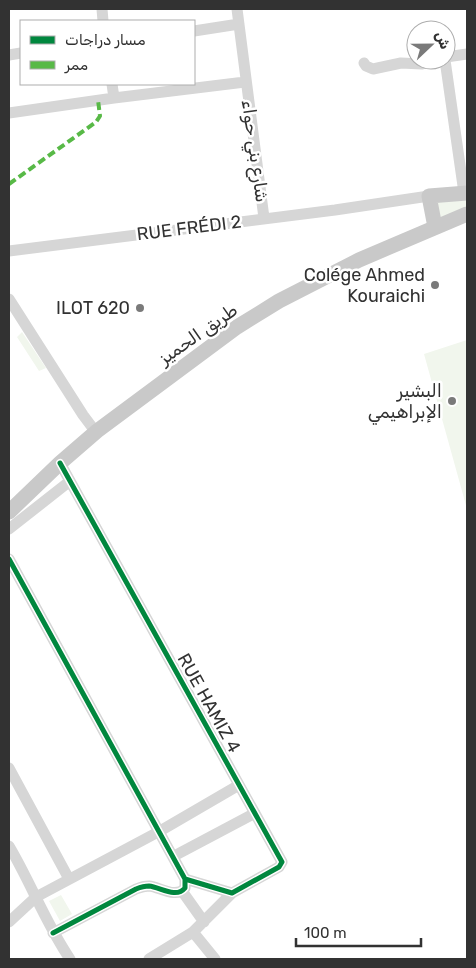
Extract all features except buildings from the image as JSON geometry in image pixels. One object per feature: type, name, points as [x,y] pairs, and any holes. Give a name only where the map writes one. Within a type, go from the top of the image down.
[{"type":"main road","points":[[466,193],[429,196],[435,224],[467,214]]},
{"type":"main road","name":"طريق الحميز","points":[[9,504],[92,427],[234,323],[276,296],[356,255],[435,224]]},
{"type":"main road","name":"طريق الحميز","points":[[9,512],[60,463],[97,431],[237,327],[279,301],[358,260],[435,224]]},
{"type":"street","points":[[237,9],[245,82]]},
{"type":"street","points":[[195,31],[239,24]]},
{"type":"street","points":[[364,63],[373,69],[406,63]]},
{"type":"street","points":[[448,70],[466,193]]},
{"type":"street","name":"شارع بني حواء","points":[[9,113],[245,82],[264,218]]},
{"type":"street","points":[[112,85],[114,98]]},
{"type":"street","name":"RUE FRÉDI 2","points":[[9,251],[429,196]]},
{"type":"street","points":[[9,299],[92,427]]},
{"type":"street","name":"RUE HAMIZ 4","points":[[60,463],[282,862],[279,867],[232,893]]},
{"type":"street","points":[[9,530],[70,481]]},
{"type":"street","points":[[9,559],[174,856],[186,884],[182,891],[175,893],[151,886],[144,886],[53,933]]},
{"type":"street","points":[[9,768],[69,878]]},
{"type":"street","points":[[9,922],[36,897],[240,786]]},
{"type":"street","points":[[174,856],[255,813]]},
{"type":"street","points":[[9,847],[53,933],[70,959]]},
{"type":"street","points":[[149,959],[193,932],[232,893],[185,879]]},
{"type":"street","points":[[182,891],[204,922]]},
{"type":"street","points":[[193,932],[215,959]]},
{"type":"shaded area","points":[[467,199],[467,211],[443,220],[437,217],[437,201]]},
{"type":"shaded area","points":[[22,332],[46,368],[39,371],[17,337]]},
{"type":"shaded area","name":"البشير الإبراهيمي","points":[[467,340],[467,509],[424,354]]},
{"type":"shaded area","points":[[61,895],[72,914],[60,921],[49,901]]},
{"type":"marked path","points":[[9,184],[96,122],[100,116],[98,100]]},
{"type":"cycle path","points":[[60,463],[282,862],[279,867],[232,893],[185,879]]},
{"type":"cycle path","points":[[9,559],[185,879],[185,888],[181,891],[173,892],[149,886],[141,887],[53,933]]},
{"type":"place","name":"Colége Ahmed Kouraichi","points":[[435,285]]},
{"type":"place","name":"ILOT 620","points":[[140,308]]},
{"type":"place","name":"البشير الإبراهيمي","points":[[452,401]]}]
